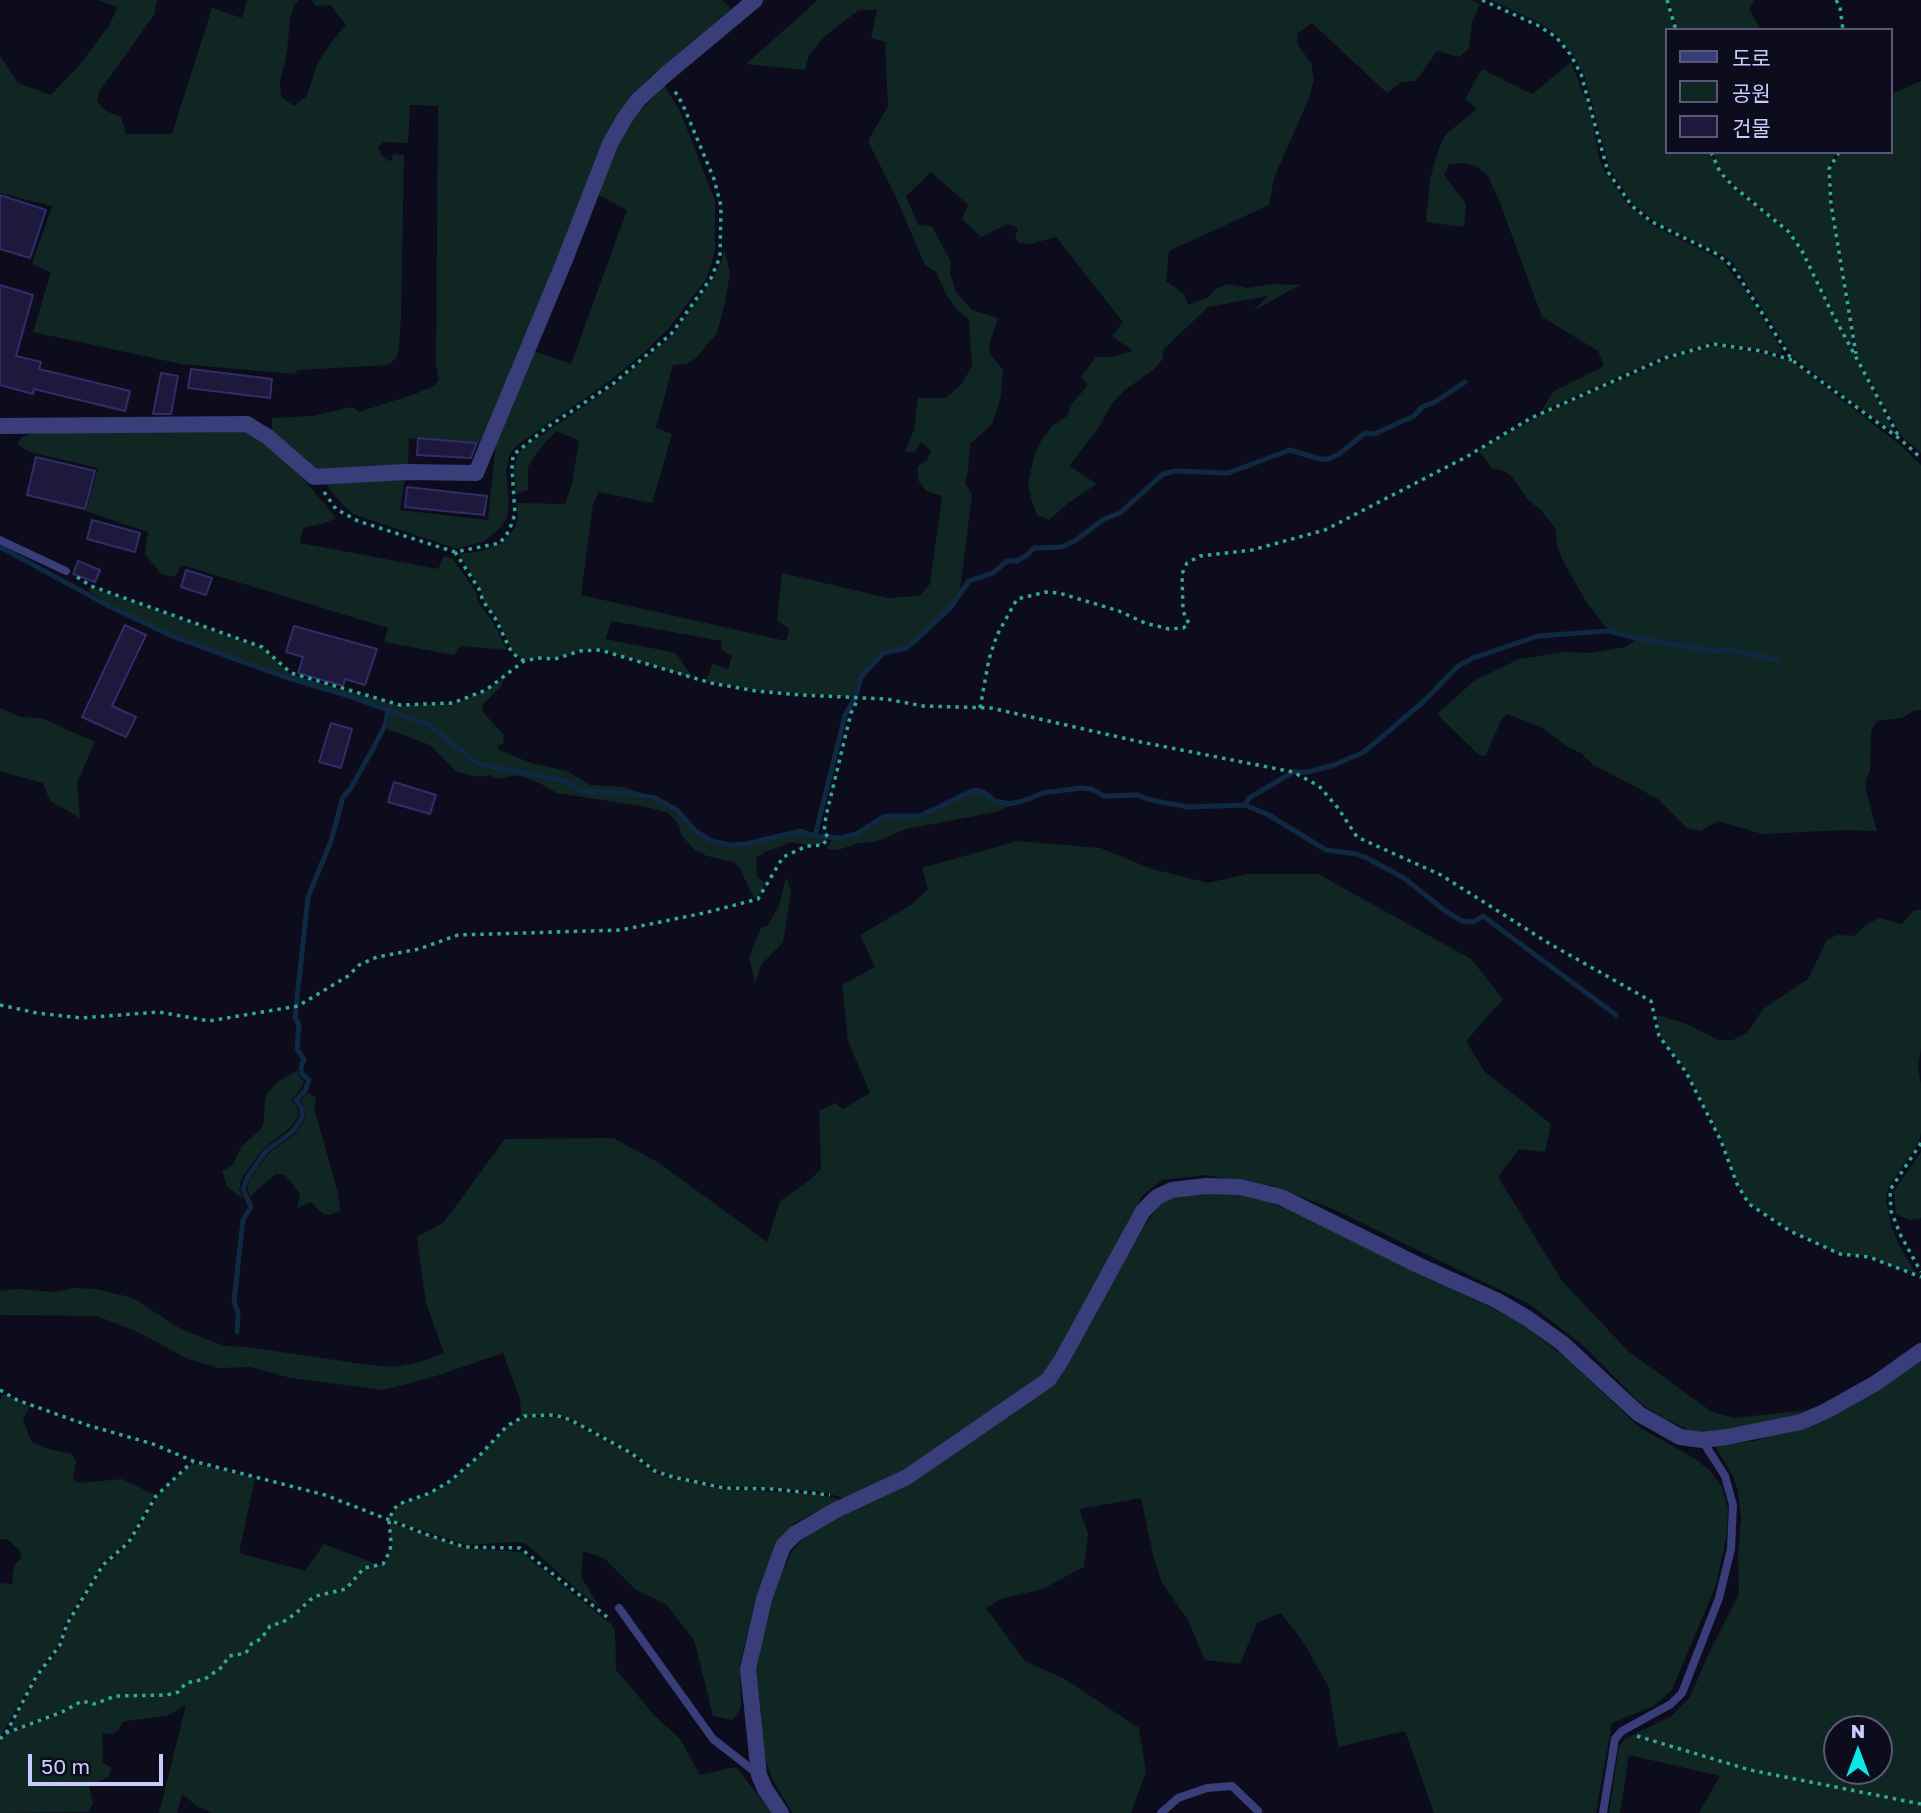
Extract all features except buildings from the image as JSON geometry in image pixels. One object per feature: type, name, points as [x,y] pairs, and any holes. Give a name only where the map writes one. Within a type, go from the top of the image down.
[{"type":"street","points":[[0,426],[247,424],[268,437],[314,477],[406,472],[476,474],[610,144],[638,100],[755,0]]},
{"type":"street","points":[[781,1813],[759,1775],[748,1669],[772,1574],[783,1546],[795,1534],[907,1477],[1048,1380],[1143,1211],[1157,1197],[1172,1190],[1206,1186],[1240,1187],[1281,1197],[1418,1265],[1496,1300],[1562,1343],[1639,1414],[1681,1437],[1702,1440],[1801,1422],[1876,1383],[1921,1351]]},
{"type":"lane","points":[[0,540],[66,571]]},
{"type":"lane","points":[[1602,1813],[1615,1739],[1622,1731],[1671,1704],[1682,1693],[1719,1598],[1731,1549],[1733,1505],[1725,1476],[1702,1440]]},
{"type":"lane","points":[[619,1608],[713,1739],[759,1775]]},
{"type":"lane","points":[[1161,1813],[1178,1798],[1207,1788],[1232,1786],[1258,1811]]},
{"type":"path","points":[[1482,0],[1513,13],[1556,37],[1581,74],[1608,172],[1621,192],[1632,206],[1652,222],[1717,254],[1732,266],[1792,360]]},
{"type":"path","points":[[1667,0],[1675,28]]},
{"type":"path","points":[[1836,0],[1840,7],[1843,28]]},
{"type":"path","points":[[314,477],[336,509],[358,521],[455,552],[500,543],[509,531],[515,514],[513,455],[540,432],[614,383],[672,333],[711,278],[720,257],[721,206],[714,179],[683,106],[665,75]]},
{"type":"path","points":[[1713,154],[1720,172],[1734,187],[1795,241],[1900,439]]},
{"type":"path","points":[[1838,154],[1829,169],[1831,204],[1857,359]]},
{"type":"path","points":[[979,708],[997,635],[1017,599],[1046,592],[1059,593],[1119,611],[1145,623],[1168,629],[1183,628],[1189,624],[1183,611],[1182,574],[1187,563],[1200,556],[1252,550],[1325,530],[1466,457],[1531,418],[1665,358],[1714,344],[1761,351],[1792,360],[1900,439],[1921,458]]},
{"type":"path","points":[[455,552],[479,589],[512,653],[524,660]]},
{"type":"path","points":[[66,571],[91,586],[262,647],[291,673],[400,705],[453,703],[486,690],[524,660],[555,659],[580,651],[600,650],[711,683],[756,691],[859,698],[923,706],[991,708],[1141,743],[1293,772],[1319,786],[1357,837],[1441,875],[1550,944],[1651,1001],[1659,1036],[1686,1072],[1721,1141],[1737,1184],[1749,1204],[1790,1231],[1840,1254],[1869,1256],[1921,1275]]},
{"type":"path","points":[[0,1004],[37,1013],[81,1018],[159,1012],[209,1021],[298,1006],[348,976],[359,964],[377,957],[419,949],[458,935],[621,930],[758,899],[783,857],[807,846],[823,845],[828,837],[824,832],[826,816],[851,713],[859,698]]},
{"type":"path","points":[[1921,1143],[1890,1190],[1891,1211],[1921,1275]]},
{"type":"path","points":[[0,1390],[18,1400],[87,1425],[153,1444],[193,1461],[325,1495],[466,1547],[520,1548],[613,1622]]},
{"type":"path","points":[[6,1733],[82,1702],[94,1704],[116,1696],[167,1695],[178,1692],[186,1683],[205,1679],[222,1667],[229,1656],[246,1653],[252,1643],[261,1639],[270,1626],[284,1622],[316,1596],[346,1589],[364,1568],[383,1564],[391,1543],[388,1520],[399,1504],[430,1493],[450,1481],[481,1455],[507,1426],[524,1416],[555,1415],[572,1420],[631,1453],[655,1471],[673,1477],[724,1488],[818,1492],[852,1503]]},
{"type":"path","points":[[0,1739],[6,1733],[36,1677],[60,1645],[67,1624],[103,1565],[122,1551],[156,1496],[193,1461]]},
{"type":"path","points":[[1622,1731],[1750,1770],[1921,1804]]},
{"type":"green space","points":[[97,0],[157,0],[154,15],[99,92],[97,101],[106,111],[121,117],[126,134],[172,134],[212,8],[242,18],[247,0],[299,0],[294,5],[290,18],[287,52],[280,82],[281,97],[294,106],[307,96],[317,64],[346,25],[330,5],[316,6],[311,0],[722,0],[731,9],[650,77],[628,102],[603,144],[484,444],[409,438],[408,467],[313,473],[272,433],[272,418],[312,416],[352,407],[359,412],[415,394],[434,386],[439,380],[436,364],[438,106],[410,105],[408,143],[383,142],[378,147],[381,155],[388,161],[392,160],[393,154],[404,155],[399,348],[397,356],[387,365],[298,370],[294,374],[181,364],[33,332],[51,272],[32,264],[52,206],[0,193],[0,56],[18,83],[51,95],[78,67],[108,27],[118,7]]},
{"type":"green space","points":[[818,0],[1472,0],[1480,4],[1472,23],[1469,48],[1459,57],[1437,51],[1416,81],[1401,82],[1387,93],[1312,23],[1297,34],[1298,45],[1311,63],[1314,80],[1309,98],[1274,178],[1269,205],[1169,251],[1166,281],[1185,295],[1188,305],[1207,298],[1217,288],[1229,284],[1247,288],[1271,284],[1300,285],[1253,311],[1268,296],[1208,307],[1164,349],[1162,360],[1153,370],[1125,390],[1112,404],[1097,430],[1069,466],[1097,484],[1068,503],[1049,520],[1037,515],[1031,498],[1028,484],[1034,456],[1051,427],[1067,416],[1072,404],[1088,385],[1081,377],[1096,357],[1112,357],[1133,351],[1112,336],[1123,322],[1056,237],[1030,244],[1020,243],[1015,238],[1018,228],[1008,224],[981,237],[962,219],[968,205],[931,172],[906,196],[918,225],[932,226],[951,262],[950,273],[956,292],[972,310],[998,318],[989,345],[990,354],[1003,370],[1001,396],[992,424],[970,444],[965,483],[972,494],[960,590],[949,607],[917,638],[905,647],[882,652],[871,662],[861,677],[854,697],[756,690],[706,681],[713,663],[728,670],[732,656],[721,649],[722,641],[612,621],[605,639],[676,653],[693,678],[600,649],[580,650],[555,658],[524,660],[513,652],[459,554],[482,551],[502,543],[515,528],[518,517],[517,503],[565,504],[572,484],[579,440],[556,431],[537,452],[528,467],[528,490],[516,494],[514,468],[518,453],[616,384],[674,334],[713,278],[724,249],[730,273],[717,333],[696,358],[686,364],[673,365],[656,428],[672,434],[652,503],[599,492],[593,504],[581,595],[786,641],[789,629],[777,621],[782,573],[888,598],[920,596],[930,584],[942,496],[926,491],[918,480],[918,466],[927,461],[931,451],[921,442],[914,452],[905,452],[914,430],[918,398],[946,398],[962,384],[972,366],[969,319],[958,311],[946,294],[936,272],[925,265],[868,141],[888,106],[885,42],[871,38],[877,10],[859,10],[826,35],[809,55],[805,70],[746,64]]},
{"type":"green space","points":[[1490,0],[1666,0],[1674,28],[1666,28],[1666,154],[1711,154],[1720,172],[1733,188],[1788,232],[1801,251],[1896,435],[1794,358],[1734,264],[1724,256],[1653,220],[1633,204],[1610,170],[1584,74],[1556,34],[1536,21]]},
{"type":"green space","points":[[1668,0],[1755,0],[1749,9],[1760,28],[1676,28]]},
{"type":"green space","points":[[1571,62],[1591,113],[1599,157],[1605,172],[1627,204],[1652,225],[1723,261],[1748,295],[1782,350],[1781,354],[1714,342],[1663,357],[1541,411],[1554,391],[1604,366],[1598,351],[1542,317],[1500,203],[1488,176],[1476,166],[1465,163],[1449,164],[1444,175],[1466,204],[1464,227],[1426,222],[1430,179],[1439,148],[1446,134],[1477,109],[1465,99],[1482,69],[1532,94]]},
{"type":"green space","points":[[1921,81],[1921,453],[1902,437],[1858,359],[1835,223],[1830,169],[1840,154],[1893,154],[1893,93]]},
{"type":"green space","points":[[664,85],[680,111],[715,201],[715,250],[707,278],[669,328],[642,354],[611,380],[516,446],[509,456],[506,471],[509,500],[507,517],[501,527],[485,541],[457,549],[353,514],[325,482],[405,478],[400,510],[488,520],[496,443],[534,351],[571,364],[627,210],[597,194],[631,121]]},
{"type":"green space","points":[[1713,154],[1836,154],[1827,169],[1855,355],[1803,250],[1790,231],[1735,186],[1721,171]]},
{"type":"green space","points":[[1714,345],[1792,361],[1900,445],[1921,465],[1921,710],[1915,710],[1902,718],[1876,721],[1871,732],[1870,771],[1866,780],[1866,791],[1877,831],[1762,834],[1718,821],[1700,831],[1687,828],[1658,799],[1592,764],[1581,753],[1541,727],[1507,714],[1501,720],[1486,755],[1480,756],[1437,714],[1474,681],[1519,659],[1565,652],[1591,653],[1626,647],[1637,639],[1780,660],[1731,650],[1712,650],[1637,638],[1608,630],[1587,603],[1563,561],[1557,546],[1556,529],[1540,509],[1529,501],[1512,477],[1504,471],[1492,468],[1479,451],[1543,414],[1666,360]]},
{"type":"green space","points":[[247,431],[266,444],[302,477],[336,518],[303,528],[300,543],[438,569],[444,556],[453,559],[476,592],[478,602],[494,624],[507,650],[461,646],[454,655],[384,642],[388,628],[182,565],[175,577],[161,574],[145,554],[148,532],[86,511],[98,468],[29,452],[17,444],[22,437],[33,433]]},
{"type":"green space","points":[[91,587],[262,648],[290,674],[400,706],[453,704],[486,691],[504,679],[500,688],[483,704],[482,711],[504,735],[503,744],[497,745],[499,750],[531,763],[567,771],[590,785],[625,787],[646,795],[582,789],[564,780],[479,763],[430,724],[172,635],[112,606],[88,590]]},
{"type":"green space","points":[[0,708],[20,717],[41,718],[95,742],[77,783],[80,818],[50,801],[43,783],[0,771]]},
{"type":"green space","points":[[391,712],[428,727],[478,766],[563,783],[581,793],[625,795],[664,803],[684,820],[694,833],[711,843],[730,847],[746,846],[800,833],[825,839],[822,844],[792,842],[756,858],[757,876],[764,883],[761,894],[754,898],[734,862],[707,856],[695,850],[681,835],[679,825],[668,813],[647,807],[557,793],[518,775],[498,779],[490,775],[480,777],[457,772],[430,745],[387,729]]},
{"type":"green space","points":[[975,792],[1009,806],[996,812],[906,829],[875,842],[859,843],[838,850],[826,849],[832,840],[856,836],[886,818],[921,817]]},
{"type":"green space","points":[[1017,841],[1100,848],[1152,869],[1208,883],[1247,874],[1318,874],[1471,959],[1503,999],[1466,1041],[1485,1072],[1551,1124],[1545,1152],[1519,1149],[1498,1177],[1562,1281],[1629,1352],[1712,1412],[1734,1418],[1828,1408],[1800,1418],[1711,1432],[1694,1432],[1663,1418],[1640,1403],[1584,1346],[1529,1304],[1335,1210],[1273,1186],[1206,1175],[1162,1180],[1142,1196],[1063,1346],[1043,1374],[905,1470],[844,1498],[818,1491],[724,1486],[673,1476],[656,1470],[632,1452],[572,1419],[555,1414],[521,1416],[520,1399],[503,1353],[433,1377],[383,1390],[291,1378],[251,1367],[219,1368],[188,1359],[138,1332],[97,1316],[0,1315],[0,1291],[17,1289],[55,1292],[75,1288],[96,1289],[133,1298],[179,1328],[224,1346],[369,1365],[394,1367],[420,1362],[444,1353],[426,1303],[417,1237],[444,1222],[505,1139],[613,1138],[659,1163],[767,1242],[780,1201],[821,1169],[819,1111],[835,1103],[843,1109],[870,1093],[848,1041],[842,985],[875,967],[860,935],[911,905],[928,889],[922,868]]},
{"type":"green space","points":[[786,877],[791,892],[783,942],[761,965],[755,983],[749,957],[761,928],[768,925],[779,906]]},
{"type":"green space","points":[[1914,910],[1921,910],[1921,1048],[1918,1067],[1921,1085],[1921,1133],[1919,1142],[1888,1188],[1886,1199],[1898,1243],[1915,1272],[1902,1270],[1869,1256],[1840,1254],[1791,1230],[1749,1203],[1738,1184],[1722,1140],[1687,1071],[1660,1036],[1657,1015],[1684,1023],[1718,1040],[1733,1040],[1747,1033],[1763,1009],[1808,979],[1827,940],[1837,935],[1854,936],[1867,924],[1880,918],[1902,924]]},
{"type":"green space","points":[[298,1070],[304,1081],[292,1099],[298,1110],[298,1117],[290,1128],[264,1148],[243,1176],[239,1189],[243,1199],[227,1186],[222,1171],[232,1166],[241,1147],[261,1129],[265,1099],[269,1091]]},
{"type":"green space","points":[[308,1093],[316,1097],[314,1108],[338,1193],[340,1210],[331,1215],[323,1214],[311,1202],[297,1208],[300,1194],[285,1175],[276,1174],[250,1196],[247,1188],[250,1179],[269,1153],[295,1134],[305,1120],[305,1108],[301,1100]]},
{"type":"green space","points":[[1921,1152],[1921,1218],[1909,1220],[1896,1214],[1894,1191]]},
{"type":"green space","points":[[1213,1191],[1255,1197],[1308,1217],[1520,1322],[1570,1361],[1639,1427],[1694,1458],[1710,1471],[1722,1487],[1728,1509],[1727,1534],[1716,1585],[1672,1690],[1654,1706],[1612,1723],[1596,1813],[1434,1813],[1405,1731],[1338,1747],[1329,1688],[1304,1643],[1281,1613],[1257,1623],[1240,1664],[1205,1660],[1188,1620],[1162,1583],[1141,1498],[1079,1509],[1088,1533],[1084,1567],[1042,1589],[1001,1599],[986,1608],[1025,1661],[1063,1678],[1139,1728],[1146,1772],[1131,1813],[792,1813],[772,1778],[759,1743],[755,1665],[774,1590],[792,1551],[805,1537],[836,1517],[916,1480],[1033,1398],[1066,1369],[1122,1264],[1156,1208],[1173,1196]]},
{"type":"green space","points":[[1921,1354],[1921,1813],[1699,1813],[1720,1776],[1629,1755],[1620,1813],[1609,1813],[1619,1747],[1625,1739],[1672,1716],[1690,1697],[1739,1594],[1741,1517],[1738,1491],[1733,1476],[1715,1446],[1754,1441],[1802,1427]]},
{"type":"green space","points":[[3,1394],[30,1406],[23,1419],[31,1441],[44,1448],[72,1454],[76,1461],[73,1479],[79,1483],[122,1479],[155,1495],[128,1541],[102,1564],[65,1623],[59,1644],[35,1676],[0,1737],[0,1583],[13,1584],[15,1564],[22,1558],[19,1550],[7,1539],[0,1539],[0,1400]]},
{"type":"green space","points":[[524,1417],[555,1417],[571,1422],[630,1454],[655,1473],[673,1478],[724,1489],[818,1494],[840,1500],[794,1523],[775,1550],[754,1605],[740,1665],[741,1707],[733,1720],[713,1716],[694,1640],[667,1605],[635,1589],[604,1558],[583,1551],[581,1577],[599,1606],[526,1544],[515,1542],[467,1545],[389,1519],[399,1505],[431,1493],[450,1482],[507,1427]]},
{"type":"green space","points":[[193,1463],[255,1478],[239,1553],[305,1571],[324,1544],[376,1564],[364,1567],[346,1589],[316,1595],[286,1621],[316,1596],[346,1590],[364,1568],[383,1564],[388,1558],[392,1543],[389,1522],[465,1548],[521,1552],[611,1624],[615,1631],[616,1670],[654,1715],[680,1739],[700,1775],[736,1767],[772,1813],[212,1813],[197,1806],[182,1794],[177,1813],[159,1813],[186,1705],[167,1716],[126,1721],[112,1734],[102,1733],[103,1763],[112,1768],[108,1777],[89,1787],[93,1804],[88,1812],[0,1813],[0,1742],[8,1733],[72,1707],[9,1731],[33,1684],[62,1645],[68,1624],[104,1566],[130,1543],[158,1496]]},
{"type":"waterway","points":[[815,836],[845,715],[855,698],[861,677],[883,653],[906,648],[918,638],[950,608],[969,581],[993,573],[1007,561],[1017,561],[1034,548],[1061,547],[1075,541],[1104,519],[1120,513],[1163,474],[1175,471],[1228,473],[1290,450],[1328,459],[1339,454],[1365,433],[1374,434],[1414,416],[1422,407],[1435,402],[1465,382]]},
{"type":"waterway","points":[[0,547],[111,607],[172,636],[429,725],[478,764],[564,781],[581,791],[625,793],[655,798],[677,810],[695,831],[712,841],[730,845],[746,844],[800,831],[815,836],[841,838],[856,834],[885,816],[920,816],[974,790],[983,792],[995,801],[1009,804],[1043,793],[1081,788],[1091,789],[1104,796],[1137,795],[1188,807],[1245,805],[1267,814],[1326,850],[1357,854],[1369,859],[1404,878],[1462,921],[1474,922],[1483,916],[1616,1015]]},
{"type":"waterway","points":[[1245,805],[1249,798],[1293,772],[1308,772],[1334,765],[1364,752],[1423,702],[1458,666],[1473,658],[1538,636],[1608,631],[1712,651],[1731,650],[1778,660]]},
{"type":"waterway","points":[[237,1332],[238,1313],[234,1301],[243,1220],[251,1207],[243,1189],[247,1178],[266,1151],[293,1131],[302,1118],[302,1108],[296,1100],[305,1091],[309,1080],[302,1074],[304,1059],[297,1049],[299,1025],[295,1017],[308,897],[331,841],[343,797],[375,745],[386,723],[388,709]]}]
